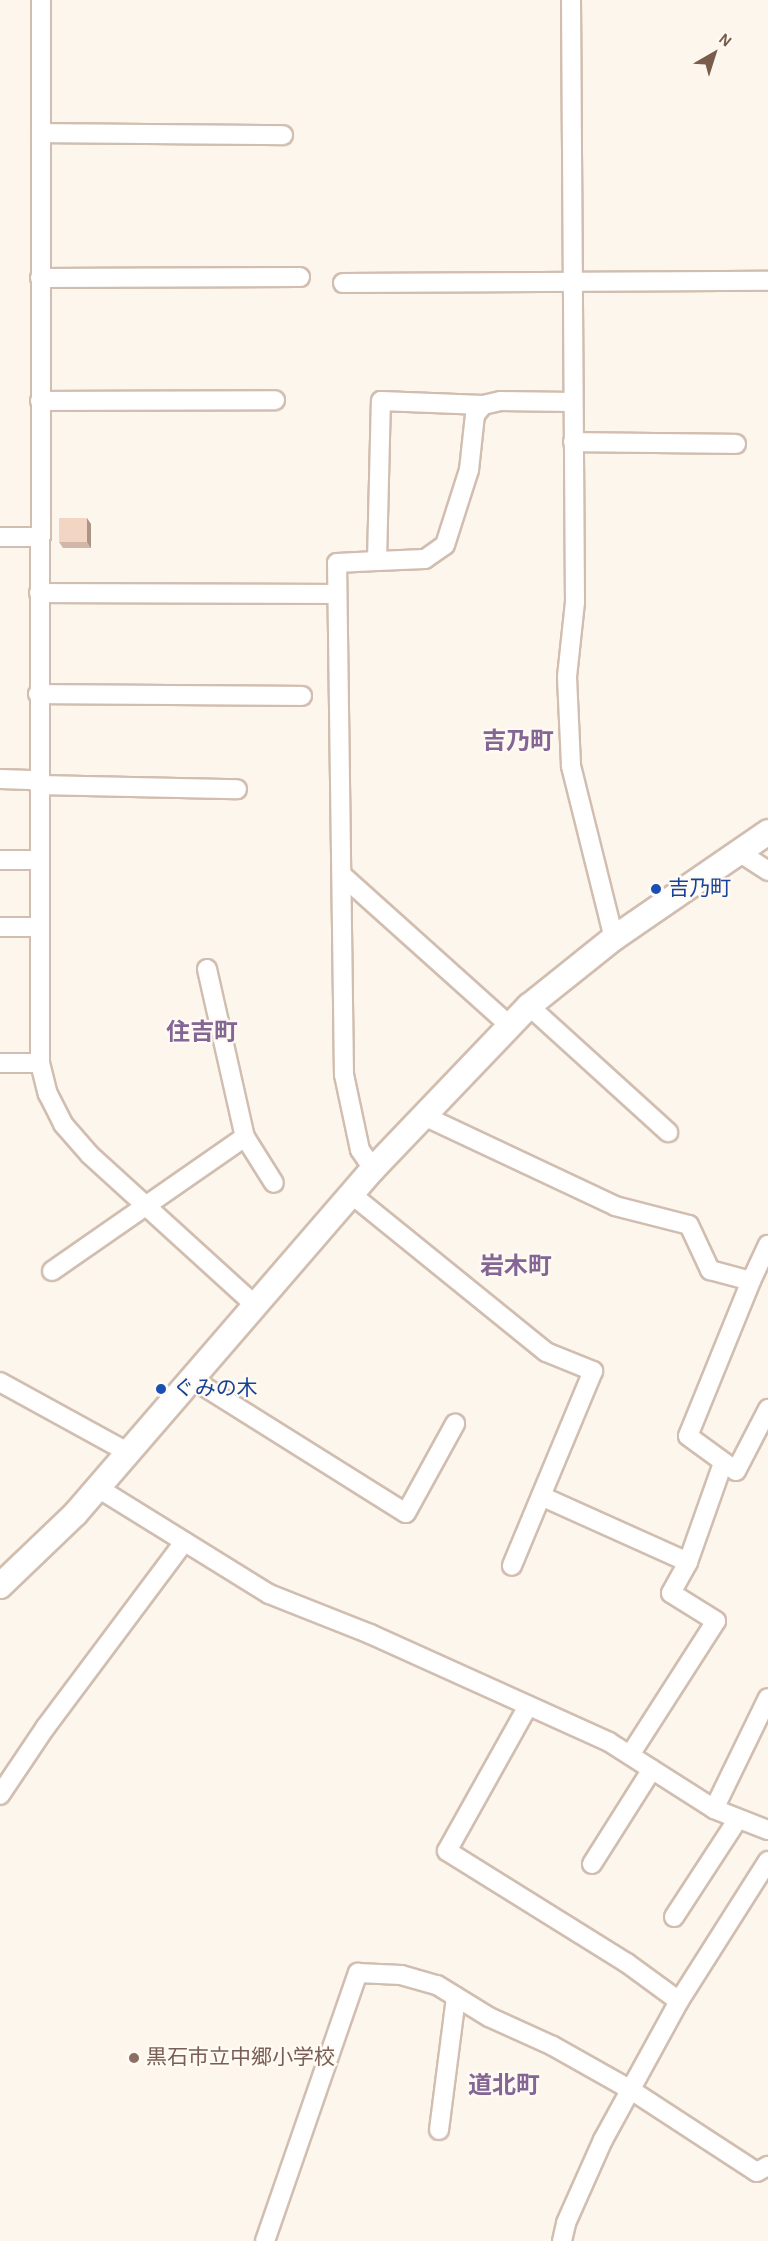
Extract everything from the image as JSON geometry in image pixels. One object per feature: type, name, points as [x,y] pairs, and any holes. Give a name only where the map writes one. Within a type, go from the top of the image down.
[{"type":"street","points":[[41,0],[38,694],[40,1063],[48,1095],[63,1124],[90,1155],[255,1305]]},
{"type":"street","points":[[571,0],[575,602],[567,677],[571,766],[614,938]]},
{"type":"street","points":[[41,133],[283,135]]},
{"type":"street","points":[[40,278],[300,277]]},
{"type":"street","points":[[343,283],[768,281]]},
{"type":"street","points":[[40,401],[274,400]]},
{"type":"street","points":[[377,561],[381,401],[483,405],[500,401],[572,402]]},
{"type":"street","points":[[373,1169],[360,1150],[344,1075],[337,564],[425,559],[445,545],[469,470],[475,415],[483,405]]},
{"type":"street","points":[[573,442],[736,444]]},
{"type":"street","points":[[0,537],[39,537]]},
{"type":"street","points":[[39,593],[337,594]]},
{"type":"street","points":[[38,694],[302,696]]},
{"type":"street","points":[[0,780],[237,789]]},
{"type":"street","points":[[0,1586],[98,1488],[373,1169],[422,1115],[530,1006],[614,938],[768,832]]},
{"type":"street","points":[[739,852],[768,871]]},
{"type":"street","points":[[0,860],[38,860]]},
{"type":"street","points":[[343,876],[510,1026]]},
{"type":"street","points":[[0,927],[38,927]]},
{"type":"street","points":[[207,969],[245,1137],[274,1183]]},
{"type":"street","points":[[530,1006],[668,1132]]},
{"type":"street","points":[[0,1063],[40,1063]]},
{"type":"street","points":[[422,1115],[615,1206],[689,1226],[710,1270],[751,1281]]},
{"type":"street","points":[[52,1271],[245,1137]]},
{"type":"street","points":[[351,1194],[546,1352],[593,1371],[512,1566]]},
{"type":"street","points":[[768,1245],[687,1436],[736,1471],[768,1409]]},
{"type":"street","points":[[192,1379],[406,1514],[455,1424]]},
{"type":"street","points":[[0,1382],[129,1454]]},
{"type":"street","points":[[630,1755],[716,1621],[671,1593],[688,1562],[723,1463]]},
{"type":"street","points":[[98,1488],[269,1594],[370,1634],[528,1706],[630,1755],[714,1809],[768,1830]]},
{"type":"street","points":[[541,1496],[688,1562]]},
{"type":"street","points":[[0,1795],[45,1728],[184,1542]]},
{"type":"street","points":[[714,1809],[768,1698]]},
{"type":"street","points":[[528,1706],[447,1851],[627,1963],[679,2001]]},
{"type":"street","points":[[592,1864],[652,1769]]},
{"type":"street","points":[[674,1917],[738,1819]]},
{"type":"street","points":[[562,2241],[566,2223],[603,2140],[679,2001],[768,1861]]},
{"type":"street","points":[[265,2241],[358,1973],[401,1975],[437,1985],[631,2091],[757,2172],[768,2166]]},
{"type":"street","points":[[439,2130],[456,1997]]},
{"type":"building","points":[[59,518],[87,518],[87,542],[59,542]]},
{"type":"place","name":"吉乃町","points":[[656,889]]},
{"type":"place","name":"ぐみの木","points":[[161,1389]]},
{"type":"place","name":"黒石市立中郷小学校","points":[[134,2058]]},
{"type":"district","name":"吉乃町","points":[[518,743]]},
{"type":"district","name":"住吉町","points":[[202,1034]]},
{"type":"district","name":"岩木町","points":[[516,1268]]},
{"type":"district","name":"道北町","points":[[504,2087]]}]
